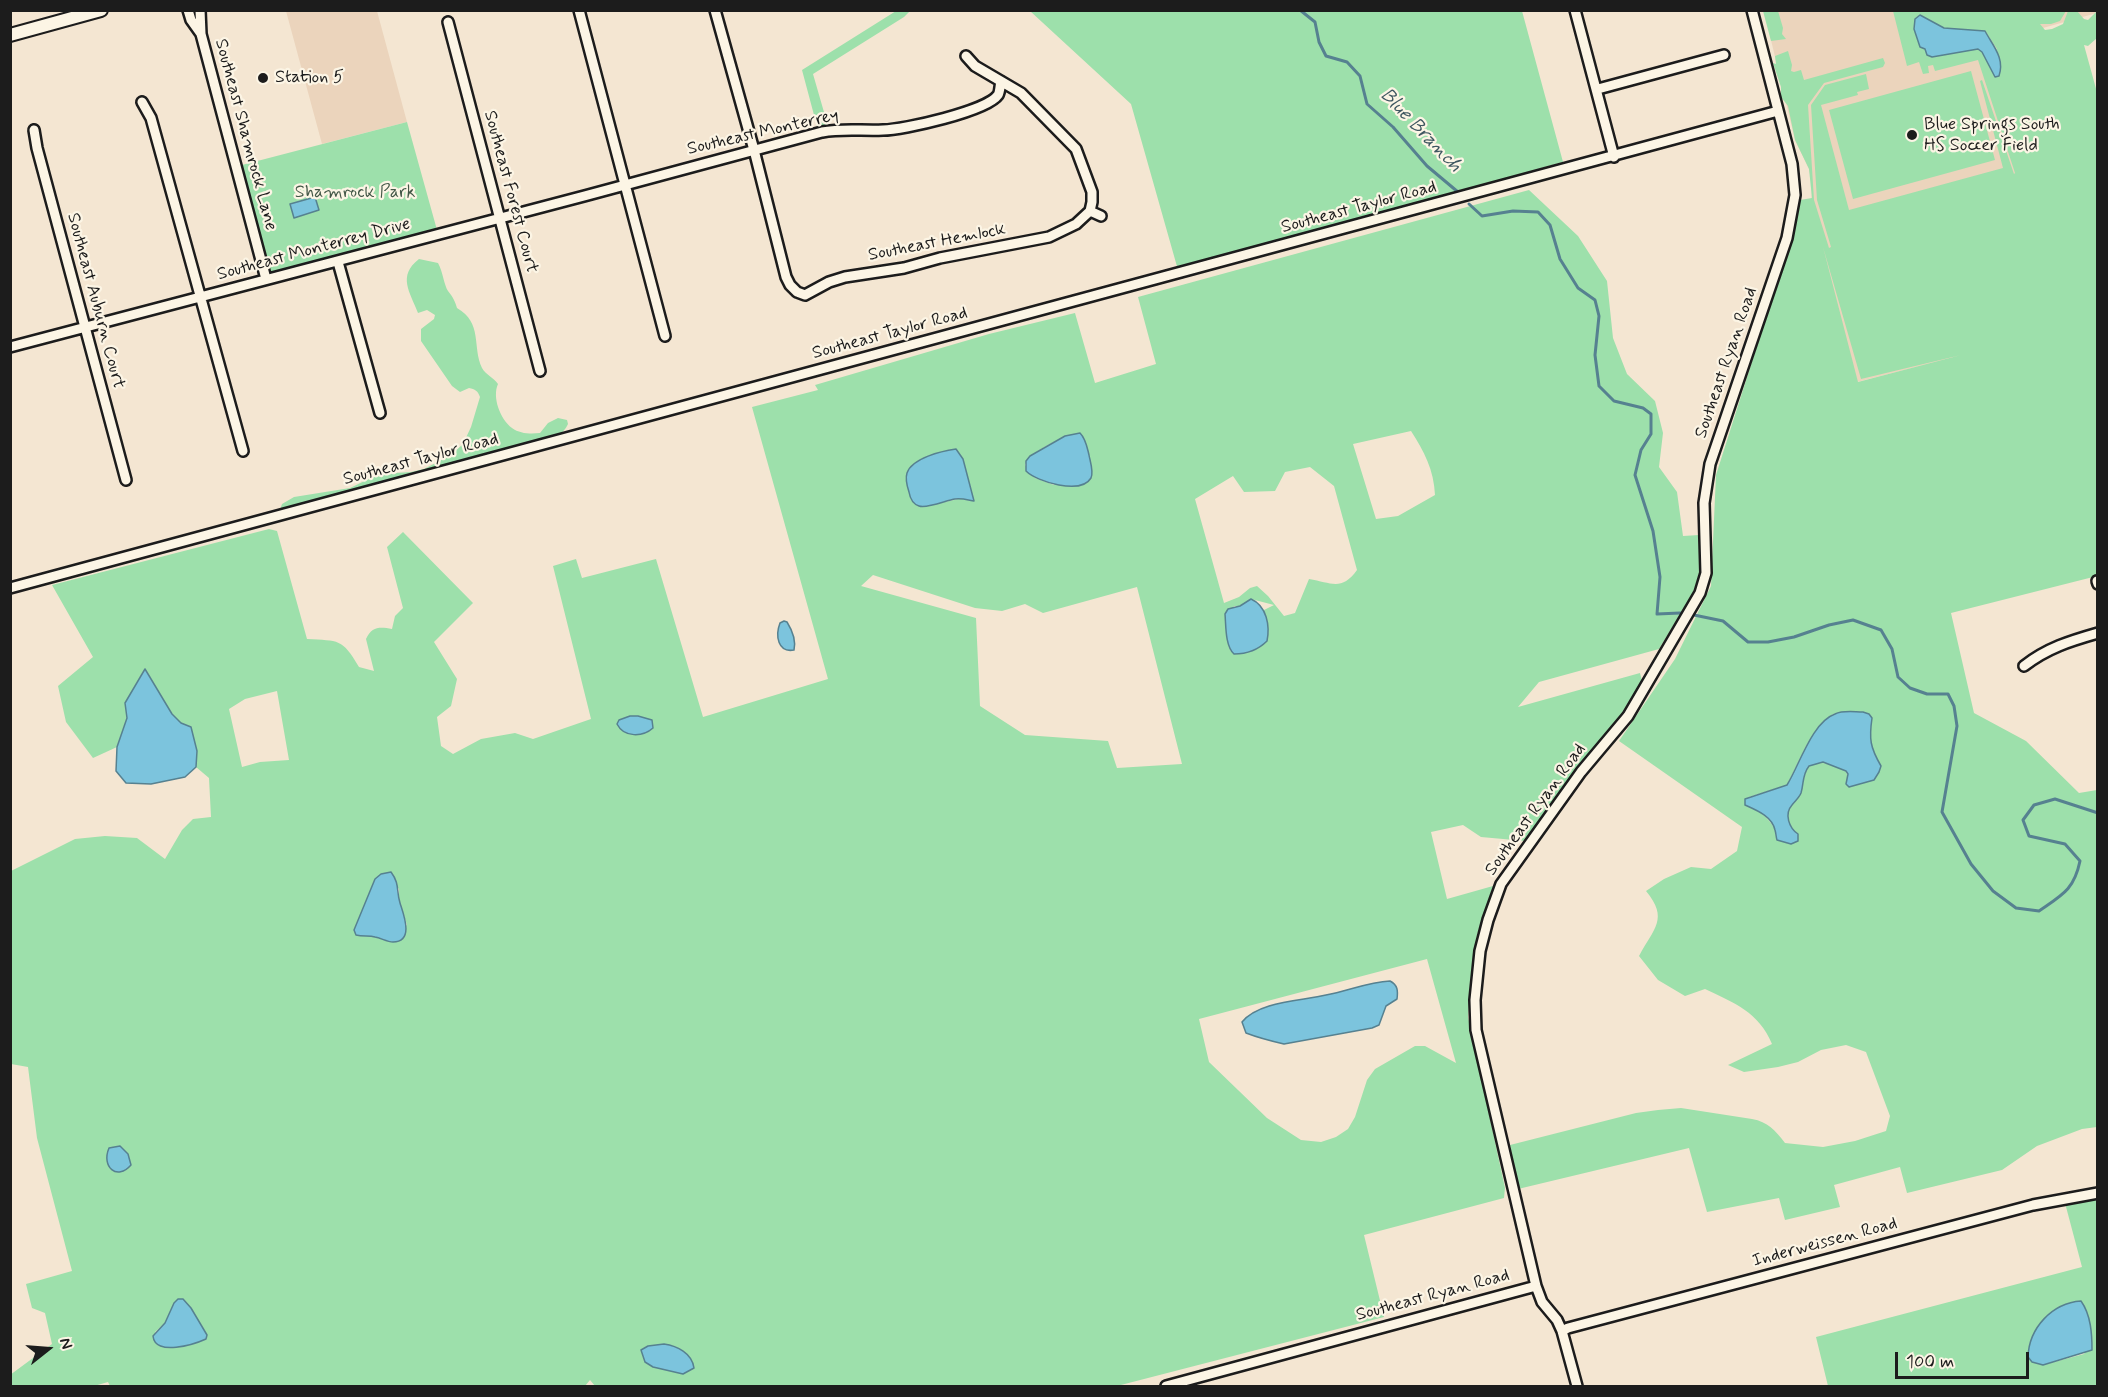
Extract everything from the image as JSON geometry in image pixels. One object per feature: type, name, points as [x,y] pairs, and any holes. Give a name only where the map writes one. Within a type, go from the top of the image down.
[{"type":"main road","points":[[10,35],[101,10]]},
{"type":"street","name":"Southeast Shamrock Lane","points":[[188,10],[191,20],[201,34]]},
{"type":"street","name":"Southeast Shamrock Lane","points":[[200,10],[201,34],[266,279]]},
{"type":"street","points":[[579,10],[665,336]]},
{"type":"street","points":[[715,10],[786,277],[796,292],[791,303]]},
{"type":"street","points":[[1575,10],[1598,89],[1614,157]]},
{"type":"street","name":"Southeast Ryan Road","points":[[1166,1386],[1536,1286],[1476,1030],[1474,1000],[1480,951],[1501,884],[1581,772],[1628,716],[1700,593],[1707,573],[1704,503],[1710,464],[1787,238],[1796,195],[1793,171],[1752,10]]},
{"type":"street","name":"Southeast Forest Court","points":[[448,22],[540,371]]},
{"type":"street","points":[[1598,89],[1724,55]]},
{"type":"street","points":[[966,56],[975,66],[1021,93],[1076,149],[1092,192],[1090,211],[1101,216]]},
{"type":"street","name":"Southeast Monterrey","points":[[625,183],[842,128],[883,130],[908,128],[986,105],[998,94],[1001,81]]},
{"type":"street","points":[[142,102],[151,118],[243,451]]},
{"type":"street","name":"Southeast Taylor Road","points":[[10,588],[1778,111]]},
{"type":"street","name":"Southeast Auburn Court","points":[[34,129],[37,148],[126,480]]},
{"type":"street","name":"Southeast Monterrey Drive","points":[[10,348],[266,279],[338,262],[625,183]]},
{"type":"street","name":"Southeast Hemlock","points":[[796,292],[805,295],[829,282],[845,277],[904,268],[951,255],[1021,244],[1049,237],[1076,224],[1090,211]]},
{"type":"street","points":[[338,262],[380,413]]},
{"type":"street","points":[[2024,666],[2057,645],[2097,633]]},
{"type":"street","name":"Inderweissen Road","points":[[1563,1331],[2033,1205],[2097,1193]]},
{"type":"street","points":[[1536,1286],[1542,1302],[1563,1331],[1577,1386]]},
{"type":"shaded area","points":[[286,11],[377,11],[407,122],[322,144]]},
{"type":"shaded area","points":[[1764,11],[2097,11],[2097,13],[2014,36],[2089,323],[1857,382],[1811,206],[1812,185],[1809,169],[1795,140]]},
{"type":"green space","points":[[896,11],[910,11],[813,74],[828,126],[818,130],[802,70]]},
{"type":"green space","points":[[1030,11],[1522,11],[1563,162],[1178,270],[1131,104]]},
{"type":"green space","points":[[1763,11],[1778,11],[1783,28],[1782,34],[1786,39],[1771,41]]},
{"type":"green space","points":[[1893,11],[2066,11],[2060,21],[2040,24],[2045,30],[2063,24],[2068,11],[2077,11],[2088,20],[2097,11],[2097,38],[2088,46],[2084,45],[2098,96],[2097,576],[1951,613],[1974,713],[2026,741],[2079,793],[2097,790],[2097,1127],[2082,1129],[2037,1146],[2002,1170],[1907,1193],[1900,1167],[1834,1185],[1840,1207],[1785,1220],[1779,1198],[1707,1212],[1689,1148],[1518,1189],[1510,1145],[1636,1113],[1681,1108],[1752,1119],[1771,1127],[1785,1143],[1823,1147],[1855,1141],[1886,1131],[1890,1116],[1866,1052],[1846,1045],[1821,1050],[1798,1062],[1744,1072],[1728,1065],[1772,1044],[1767,1033],[1753,1016],[1705,989],[1685,996],[1658,980],[1639,956],[1654,931],[1658,916],[1657,909],[1646,891],[1664,879],[1691,867],[1711,869],[1737,851],[1742,827],[1619,741],[1675,659],[1711,586],[1716,475],[1795,226],[1800,200],[1812,198],[1809,169],[1795,140],[1788,106],[1781,97],[1781,87],[1773,63],[1776,64],[1775,56],[1788,51],[1792,65],[1791,71],[1801,70],[1804,80],[1883,58],[1885,63],[1883,67],[1824,83],[1808,105],[1814,200],[1829,248],[1831,247],[1817,200],[1811,105],[1825,85],[1866,74],[1869,89],[1857,92],[1858,95],[1821,105],[1849,210],[2003,168],[1980,81],[1982,80],[2015,173],[1978,60],[1935,71],[1933,65],[1928,66],[1929,73],[1923,74],[1919,62],[1907,66]],"holes":[[[1916,21],[1944,28],[1985,31],[1997,49],[1985,58],[1978,49],[1914,24]],[[1823,247],[1861,379],[1961,355],[1858,382]],[[1863,712],[1872,721],[1870,739],[1881,766],[1848,778],[1846,771],[1833,765],[1819,763],[1809,766],[1804,776],[1801,793],[1788,812],[1790,825],[1798,834],[1791,844],[1779,840],[1775,829],[1766,817],[1745,805],[1749,797],[1787,785],[1806,746],[1820,726],[1833,714]]]},
{"type":"green space","name":"Blue Springs South HS Soccer Field","points":[[1971,71],[1995,160],[1853,199],[1829,110]]},
{"type":"green space","name":"Shamrock Park","points":[[407,122],[437,230],[270,273],[242,165]]},
{"type":"green space","points":[[1529,190],[1578,236],[1607,281],[1613,338],[1627,374],[1655,401],[1663,433],[1659,467],[1677,492],[1683,536],[1699,535],[1699,574],[1693,593],[1659,649],[1539,682],[1518,707],[1640,673],[1642,681],[1617,722],[1525,841],[1481,837],[1463,825],[1431,832],[1447,899],[1493,886],[1477,935],[1468,1017],[1505,1188],[1504,1198],[1364,1235],[1384,1317],[1117,1386],[595,1386],[590,1380],[585,1386],[110,1386],[108,1382],[94,1386],[11,1386],[10,1375],[52,1344],[45,1313],[32,1308],[26,1284],[72,1271],[37,1138],[28,1067],[11,1064],[11,871],[75,839],[105,836],[137,838],[165,859],[182,830],[193,819],[211,817],[209,778],[196,767],[197,751],[145,669],[125,703],[127,718],[117,747],[93,758],[66,722],[58,686],[93,657],[52,585],[269,529],[277,531],[307,639],[339,643],[344,646],[359,667],[374,671],[366,639],[377,628],[392,629],[395,616],[403,608],[387,547],[403,532],[473,603],[434,642],[457,679],[451,706],[437,717],[441,746],[453,754],[481,739],[515,733],[533,739],[591,719],[553,566],[576,559],[582,578],[656,559],[703,717],[828,679],[752,407],[818,390],[815,385],[989,334],[1075,313],[1095,383],[1156,364],[1138,297]],"holes":[[[1411,431],[1428,461],[1435,495],[1398,516],[1376,519],[1353,444]],[[1080,433],[1054,485],[1035,478],[1025,465],[1028,460],[1049,444]],[[956,449],[963,459],[971,496],[923,507],[916,463]],[[1310,467],[1334,486],[1357,570],[1352,577],[1336,584],[1309,579],[1295,613],[1284,616],[1257,586],[1224,603],[1195,499],[1233,476],[1244,492],[1275,491],[1285,472]],[[873,575],[975,608],[1002,611],[1025,604],[1043,613],[1137,587],[1182,764],[1117,768],[1108,741],[1025,735],[980,706],[976,618],[861,586]],[[1251,599],[1274,605],[1264,610],[1267,621],[1234,654],[1230,650],[1225,622],[1234,606],[1240,606]],[[277,691],[289,760],[260,762],[242,767],[229,709],[245,699]],[[399,888],[399,900],[407,925],[381,939],[354,930],[356,926]],[[1427,959],[1456,1063],[1425,1046],[1415,1046],[1375,1069],[1367,1080],[1355,1117],[1348,1129],[1336,1137],[1321,1142],[1301,1140],[1267,1118],[1209,1062],[1199,1019]],[[174,1303],[191,1308],[207,1335],[207,1339],[177,1347],[157,1344],[155,1332],[165,1323]]]},
{"type":"green space","points":[[419,259],[438,263],[457,308],[465,314],[474,328],[479,360],[485,372],[498,384],[497,401],[501,414],[508,424],[518,431],[529,433],[540,433],[548,423],[558,418],[567,420],[567,426],[558,436],[550,440],[280,510],[282,504],[294,497],[350,488],[379,474],[424,469],[451,455],[463,444],[480,397],[473,389],[469,388],[460,392],[452,386],[421,341],[421,329],[434,319],[435,315],[427,310],[418,313],[407,284],[408,272]]},
{"type":"green space","points":[[2097,1199],[2097,1386],[1828,1386],[1816,1337],[2082,1267],[2065,1203]],"holes":[[[2085,1308],[2092,1339],[2084,1354],[2043,1365],[2033,1362]]]},
{"type":"water","points":[[1920,15],[1944,28],[1985,31],[1999,58],[1999,76],[1995,77],[1982,52],[1978,49],[1932,57],[1927,55],[1925,49],[1920,47],[1914,29],[1915,19]]},
{"type":"water","points":[[315,197],[319,210],[294,218],[290,204]]},
{"type":"water","points":[[1080,433],[1086,443],[1092,470],[1092,476],[1086,483],[1069,486],[1049,483],[1026,471],[1026,461],[1030,456],[1065,436]]},
{"type":"water","points":[[956,449],[963,459],[974,501],[955,499],[923,507],[915,504],[906,482],[906,475],[910,468],[928,456]]},
{"type":"water","points":[[1251,599],[1264,611],[1268,629],[1267,641],[1252,651],[1234,654],[1227,641],[1225,614],[1228,609],[1240,606]]},
{"type":"water","points":[[787,622],[792,632],[794,650],[784,649],[779,642],[780,623]]},
{"type":"water","points":[[145,669],[172,714],[181,723],[191,727],[197,751],[196,767],[185,777],[151,784],[126,783],[116,771],[117,747],[127,718],[125,703]]},
{"type":"water","points":[[1841,712],[1863,712],[1872,718],[1871,743],[1881,766],[1874,780],[1849,787],[1846,784],[1848,774],[1846,771],[1823,762],[1809,766],[1804,776],[1801,793],[1788,812],[1792,828],[1798,834],[1798,841],[1791,844],[1777,840],[1771,821],[1745,805],[1745,799],[1787,785],[1813,735],[1827,719]]},
{"type":"water","points":[[630,716],[652,720],[653,728],[634,735],[624,732],[617,724],[619,720]]},
{"type":"water","points":[[391,872],[397,884],[405,920],[404,937],[400,941],[393,942],[373,936],[356,935],[354,930],[375,879],[381,874]]},
{"type":"water","points":[[1390,981],[1397,988],[1397,999],[1386,1006],[1379,1025],[1372,1028],[1284,1044],[1246,1033],[1242,1022],[1250,1015],[1270,1006]]},
{"type":"water","points":[[120,1146],[128,1154],[131,1165],[126,1170],[116,1172],[109,1166],[107,1155],[109,1148]]},
{"type":"water","points":[[178,1299],[183,1299],[191,1308],[207,1335],[206,1339],[176,1347],[161,1346],[155,1342],[153,1336],[165,1323]]},
{"type":"water","points":[[2081,1301],[2089,1318],[2092,1350],[2043,1365],[2032,1362],[2028,1357],[2029,1346],[2044,1319],[2061,1307]]},
{"type":"water","points":[[664,1344],[674,1346],[687,1354],[694,1368],[683,1374],[653,1367],[645,1362],[641,1350],[648,1346]]},
{"type":"waterway","name":"Blue Branch","points":[[1300,10],[1315,22],[1319,42],[1326,56],[1347,62],[1360,76],[1367,104],[1393,127],[1427,166],[1458,192]]},
{"type":"waterway","name":"Blue Branch","points":[[1469,204],[1482,216],[1513,211],[1538,212],[1550,225],[1560,259],[1578,288],[1595,300],[1599,316],[1595,355],[1599,386],[1614,401],[1643,408],[1651,414],[1651,434],[1641,450],[1635,475],[1653,531],[1660,577],[1657,614],[1680,613]]},
{"type":"waterway","name":"Blue Branch","points":[[1694,615],[1723,621],[1748,642],[1768,642],[1794,637],[1829,625],[1853,620],[1881,630],[1892,649],[1898,677],[1910,688],[1927,694],[1948,694],[1954,706],[1957,726],[1942,812],[1971,864],[1993,891],[2016,908],[2039,911],[2054,901],[2066,891],[2074,879],[2080,861],[2065,844],[2029,836],[2023,820],[2034,805],[2055,799],[2098,813]]},
{"type":"place","name":"Station 5","points":[[263,78]]},
{"type":"place","name":"Blue Springs South HS Soccer Field","points":[[1912,135]]}]
